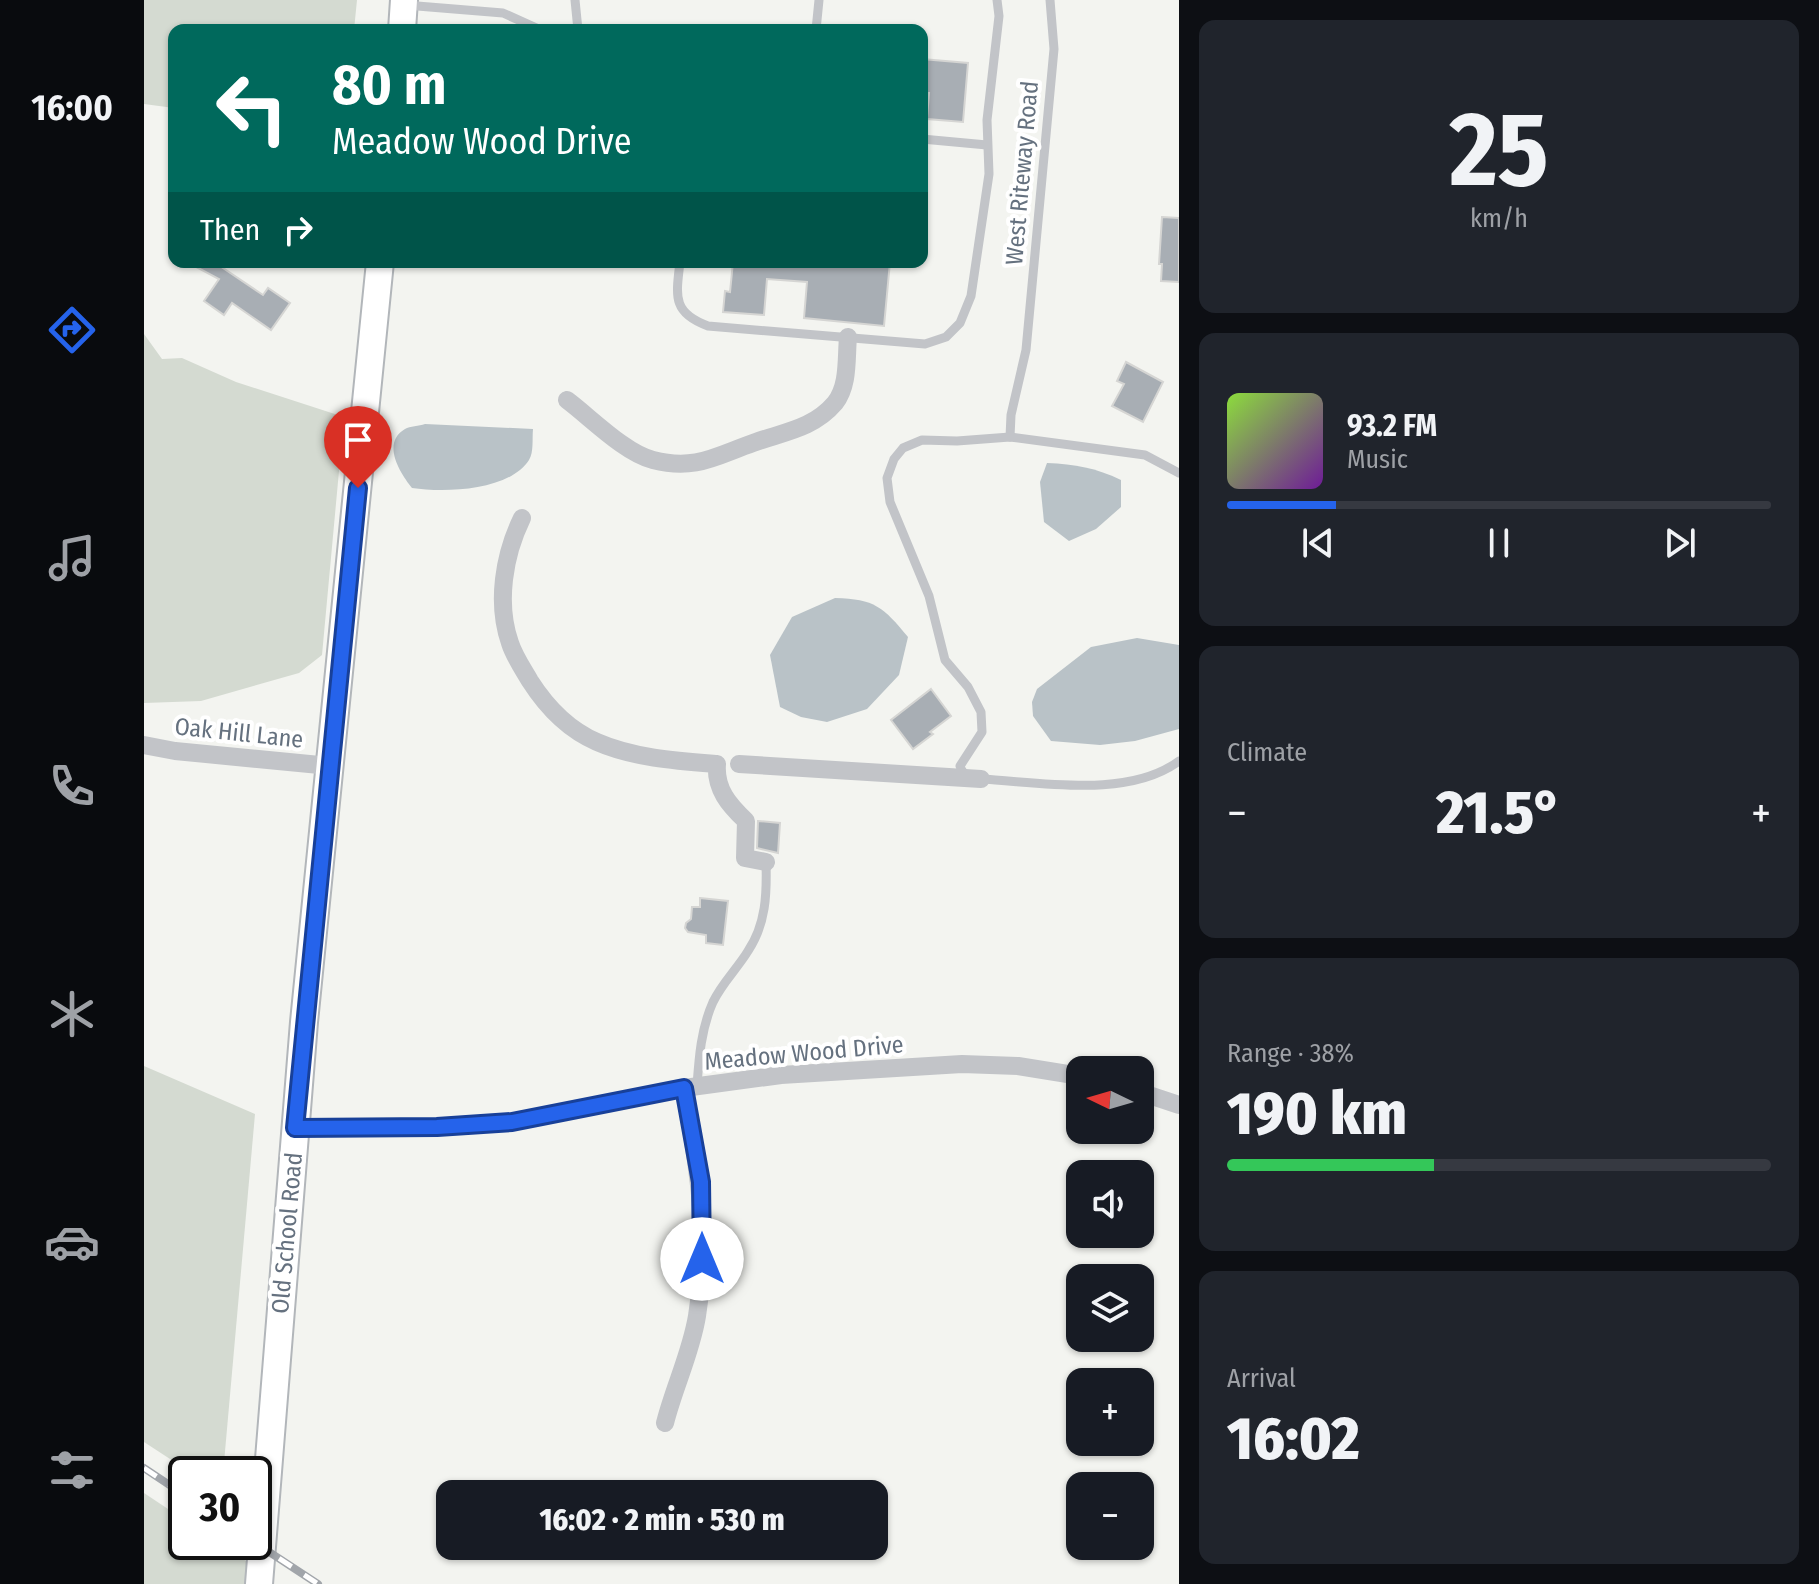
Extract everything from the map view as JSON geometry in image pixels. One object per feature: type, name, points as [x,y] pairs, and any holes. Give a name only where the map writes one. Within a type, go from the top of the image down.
[{"type":"street","name":"Old School Road","points":[[259,1584],[295,1128],[379,268]]},
{"type":"street","points":[[567,400],[635,453],[651,460],[687,465],[705,463],[755,442],[792,432],[817,419],[836,402],[844,386],[848,337]]},
{"type":"street","points":[[522,518],[507,557],[503,605],[509,642],[542,700],[562,720],[595,741],[623,751],[717,764],[716,775],[726,802],[746,821],[745,858],[766,862]]},
{"type":"street","name":"Oak Hill Lane","points":[[144,745],[330,766]]},
{"type":"street","points":[[739,764],[981,779]]},
{"type":"street","name":"Meadow Wood Drive","points":[[295,1128],[437,1127],[512,1122],[691,1087],[781,1075],[962,1064],[1018,1066],[1066,1074]]},
{"type":"street","points":[[665,1423],[696,1319],[701,1281],[701,1182],[691,1087]]},
{"type":"street","points":[[1154,1097],[1179,1105]]},
{"type":"lane","points":[[575,0],[577,24]]},
{"type":"lane","points":[[817,24],[819,0]]},
{"type":"lane","points":[[679,268],[677,289],[680,306],[690,319],[708,326],[925,344],[946,337],[960,323],[971,296],[976,266],[989,174],[987,120],[999,16],[997,0]]},
{"type":"lane","name":"West Riteway Road","points":[[1010,437],[1011,415],[1026,350],[1054,49],[1050,0]]},
{"type":"lane","points":[[403,12],[503,13],[528,24]]},
{"type":"lane","points":[[928,140],[987,145]]},
{"type":"lane","points":[[1179,473],[1145,455],[1010,437],[922,440],[903,448],[894,459],[887,478],[890,502],[929,596],[945,660],[968,687],[981,712],[982,732],[960,766],[961,772],[981,779],[1093,786],[1130,782],[1167,770],[1179,761]]},
{"type":"lane","points":[[691,1087],[704,1027],[713,1002],[751,946],[762,919],[767,897],[766,862]]},
{"type":"shaded area","points":[[144,0],[357,0],[355,24],[168,24],[168,107],[144,104]]},
{"type":"shaded area","points":[[144,334],[162,359],[182,358],[236,382],[344,417],[322,655],[299,673],[201,701],[144,703]]},
{"type":"shaded area","points":[[425,424],[533,429],[531,457],[520,470],[492,484],[458,490],[412,488],[398,466],[394,442],[405,429]]},
{"type":"shaded area","points":[[1047,463],[1085,467],[1121,480],[1121,507],[1096,529],[1069,541],[1044,522],[1040,482]]},
{"type":"shaded area","points":[[835,598],[860,600],[877,607],[892,618],[908,637],[899,675],[867,709],[827,722],[801,717],[780,707],[770,655],[792,617]]},
{"type":"shaded area","points":[[1137,638],[1179,645],[1179,729],[1135,741],[1100,745],[1051,741],[1033,716],[1032,702],[1037,689],[1091,647]]},
{"type":"shaded area","points":[[144,1066],[255,1114],[225,1456],[168,1458],[144,1442]]},
{"type":"shaded area","points":[[144,1493],[168,1509],[168,1560],[245,1560],[249,1563],[247,1584],[144,1584]]},
{"type":"building","points":[[928,60],[968,63],[963,122],[928,119]]},
{"type":"building","points":[[1162,217],[1179,218],[1179,282],[1161,281]]},
{"type":"building","points":[[198,268],[223,268],[263,295],[268,288],[290,303],[271,330],[232,303],[224,315],[204,301],[219,279]]},
{"type":"building","points":[[732,268],[889,268],[884,326],[804,318],[807,282],[767,279],[764,315],[723,312],[725,291],[730,292]]},
{"type":"building","points":[[1126,362],[1163,382],[1143,422],[1112,406],[1124,384],[1117,381]]},
{"type":"building","points":[[931,689],[951,716],[913,749],[891,720]]},
{"type":"building","points":[[758,821],[780,823],[778,853],[757,848]]},
{"type":"building","points":[[700,898],[728,901],[723,945],[706,943],[706,935],[688,932],[685,928],[691,919],[692,907],[700,907]]},
{"type":"railway","points":[[144,1468],[168,1484]]},
{"type":"railway","points":[[272,1554],[318,1584]]},
{"type":"route","points":[[358,488],[295,1128],[437,1127],[512,1122],[684,1088],[701,1182],[702,1259]]}]
